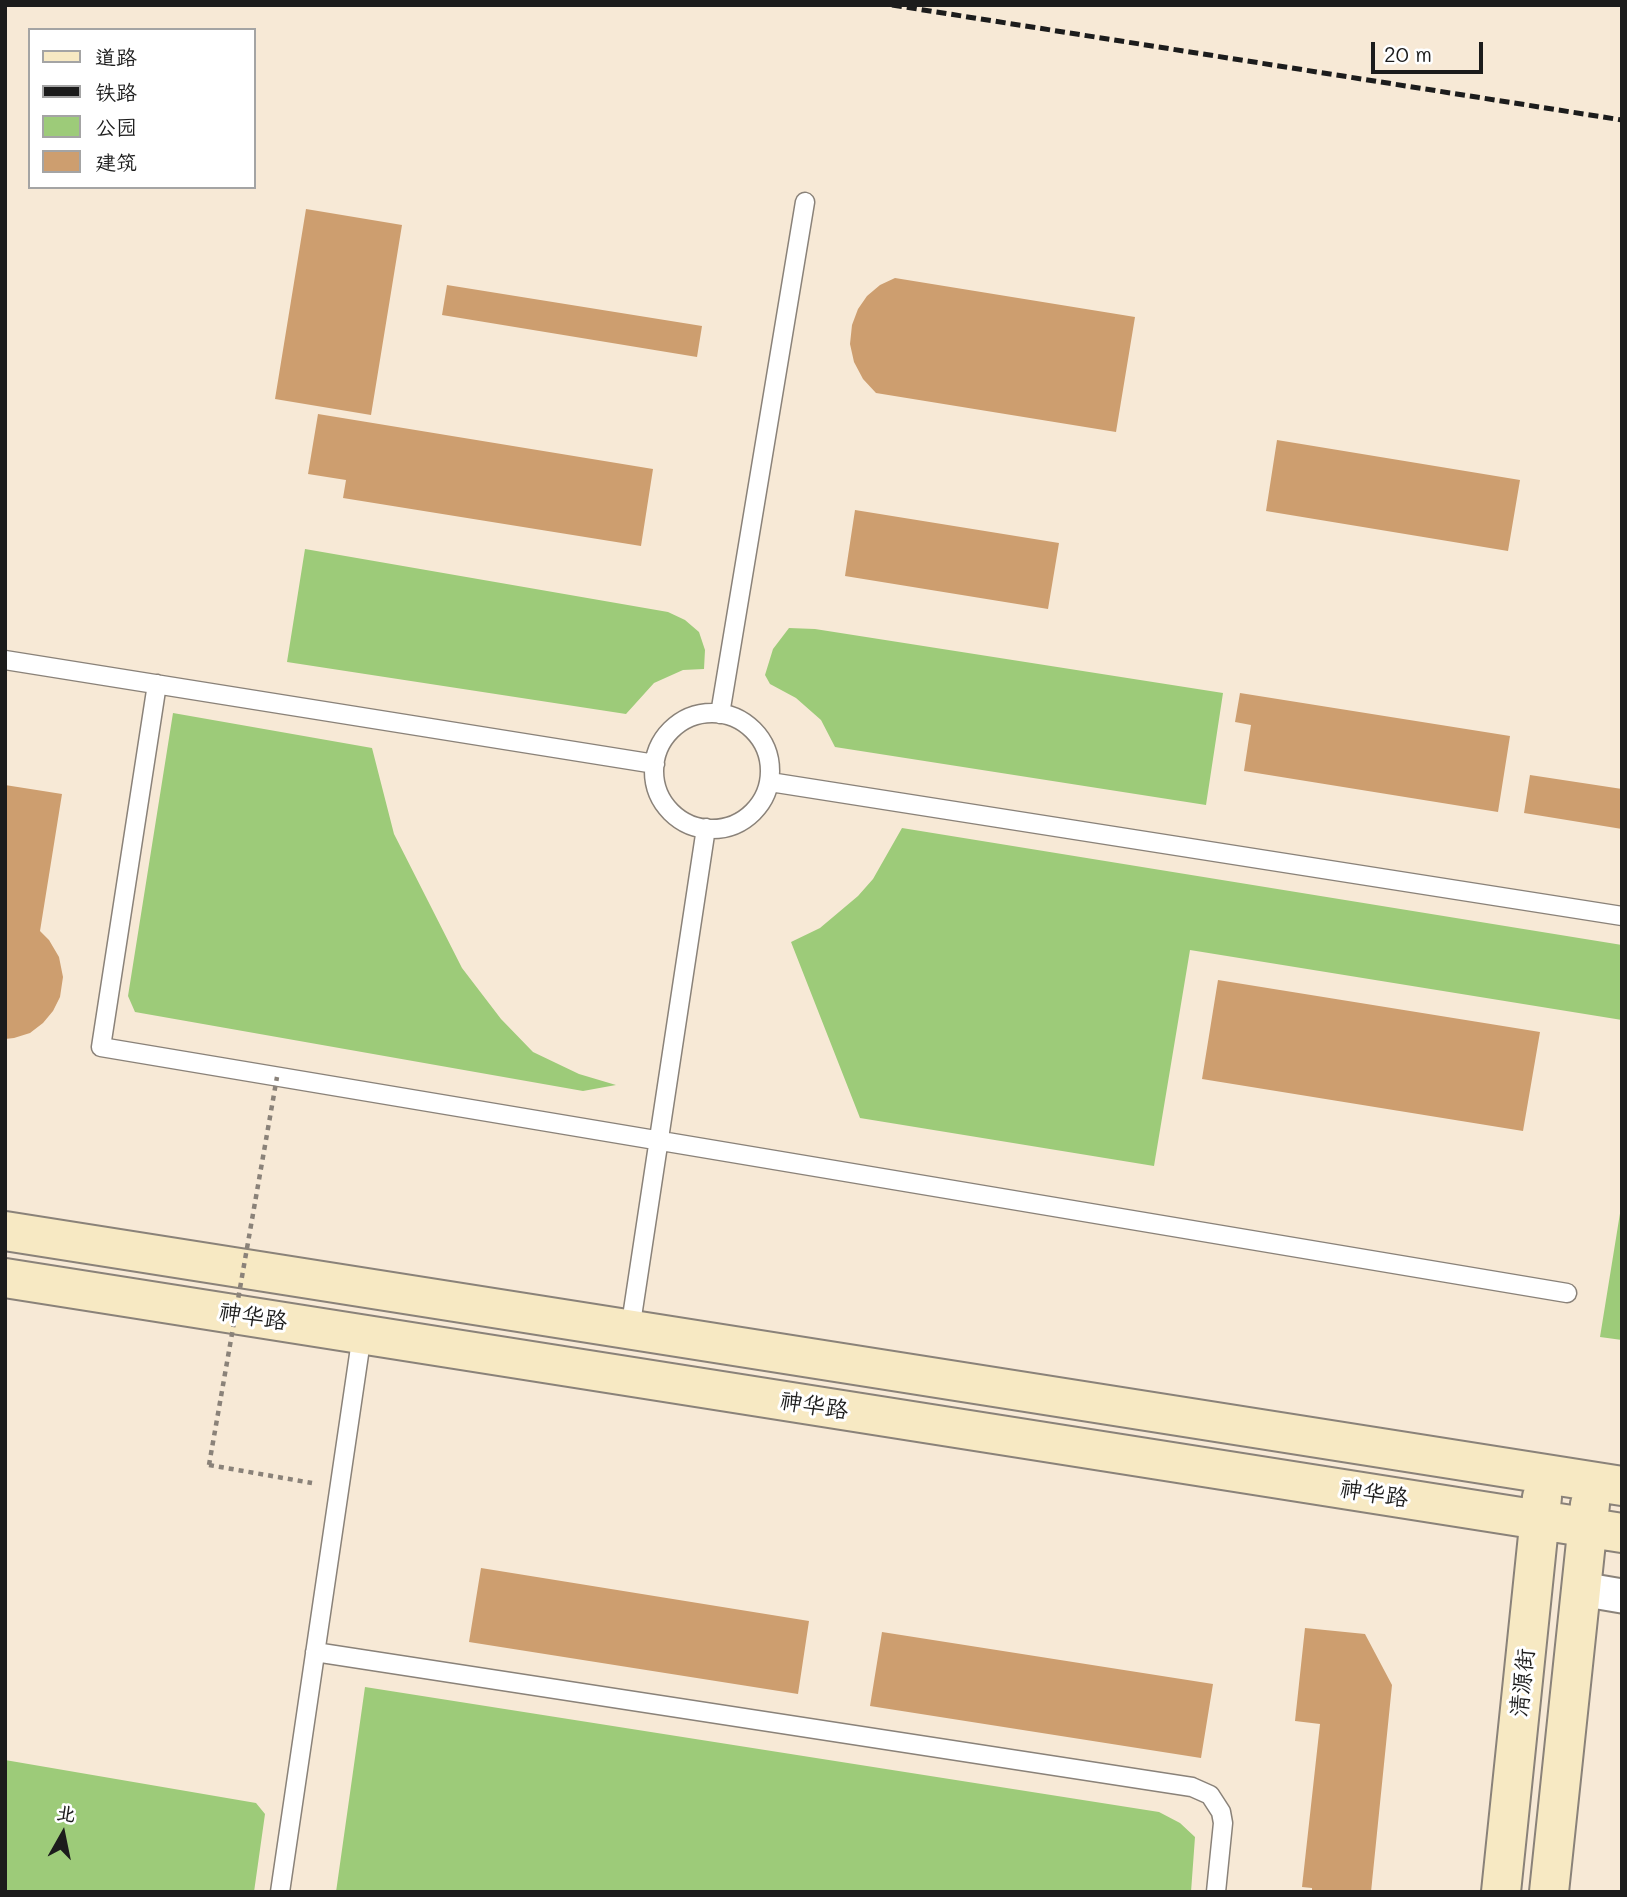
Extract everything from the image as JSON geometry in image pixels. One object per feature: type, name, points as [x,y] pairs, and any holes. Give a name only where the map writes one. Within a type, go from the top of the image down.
[{"type":"main road","name":"神华路","points":[[5,1231],[1607,1484]]},
{"type":"main road","name":"神华路","points":[[5,1278],[1604,1531]]},
{"type":"main road","name":"清源街","points":[[1501,1892],[1545,1474]]},
{"type":"main road","name":"清源街","points":[[1549,1892],[1581,1589],[1604,1531],[1607,1484]]},
{"type":"street","points":[[1581,1589],[1622,1595]]},
{"type":"lane","points":[[720,713],[805,202]]},
{"type":"lane","points":[[5,660],[655,764]]},
{"type":"lane","points":[[157,684],[101,1047],[1567,1293]]},
{"type":"lane","points":[[720,713],[738,719],[754,730],[765,745],[770,763],[770,782],[763,800],[750,815],[733,826],[706,828],[694,826],[676,817],[663,802],[656,783],[655,764],[664,739],[683,720],[701,714],[720,713]]},
{"type":"lane","points":[[770,782],[1622,916]]},
{"type":"lane","points":[[630,1330],[706,828]]},
{"type":"lane","points":[[280,1892],[362,1335]]},
{"type":"lane","points":[[315,1652],[1192,1787],[1210,1795],[1221,1811],[1223,1823],[1216,1892]]},
{"type":"path","points":[[276,1077],[209,1465],[339,1488]]},
{"type":"green space","points":[[305,549],[668,612],[685,620],[699,632],[705,650],[704,669],[683,670],[654,683],[626,714],[287,662]]},
{"type":"green space","points":[[789,628],[815,629],[1223,693],[1206,805],[835,747],[821,720],[796,698],[770,684],[765,675],[773,649]]},
{"type":"green space","points":[[173,713],[372,748],[394,834],[462,968],[501,1019],[533,1052],[579,1074],[616,1085],[583,1091],[135,1012],[128,996]]},
{"type":"green space","points":[[902,828],[1622,945],[1622,1020],[1190,950],[1154,1166],[860,1118],[791,942],[820,928],[858,896],[873,879]]},
{"type":"green space","points":[[1622,1201],[1622,1340],[1600,1337]]},
{"type":"green space","points":[[365,1687],[1159,1812],[1180,1823],[1195,1837],[1191,1892],[336,1892]]},
{"type":"green space","points":[[5,1760],[256,1803],[265,1814],[254,1892],[5,1892]]},
{"type":"building","points":[[306,209],[402,225],[371,415],[275,399]]},
{"type":"building","points":[[895,278],[1135,317],[1116,432],[876,393],[863,379],[854,362],[850,344],[852,325],[867,296],[880,285]]},
{"type":"building","points":[[447,285],[702,326],[697,357],[442,315]]},
{"type":"building","points":[[318,414],[653,469],[641,546],[343,498],[346,480],[308,474]]},
{"type":"building","points":[[1277,440],[1520,480],[1508,551],[1266,511]]},
{"type":"building","points":[[855,510],[1059,543],[1048,609],[845,576]]},
{"type":"building","points":[[1240,693],[1510,736],[1498,812],[1244,771],[1251,725],[1235,722]]},
{"type":"building","points":[[1530,775],[1622,789],[1622,829],[1524,813]]},
{"type":"building","points":[[5,785],[62,794],[40,931],[59,957],[63,977],[60,997],[43,1023],[30,1033],[5,1039]]},
{"type":"building","points":[[1218,980],[1540,1032],[1523,1131],[1202,1079]]},
{"type":"building","points":[[481,1568],[809,1621],[798,1694],[469,1642]]},
{"type":"building","points":[[1305,1628],[1365,1634],[1392,1685],[1371,1892],[1312,1892],[1312,1888],[1302,1887],[1320,1724],[1295,1721]]},
{"type":"building","points":[[882,1632],[1213,1684],[1201,1758],[870,1706]]},
{"type":"railway","points":[[892,5],[1622,120]]}]
